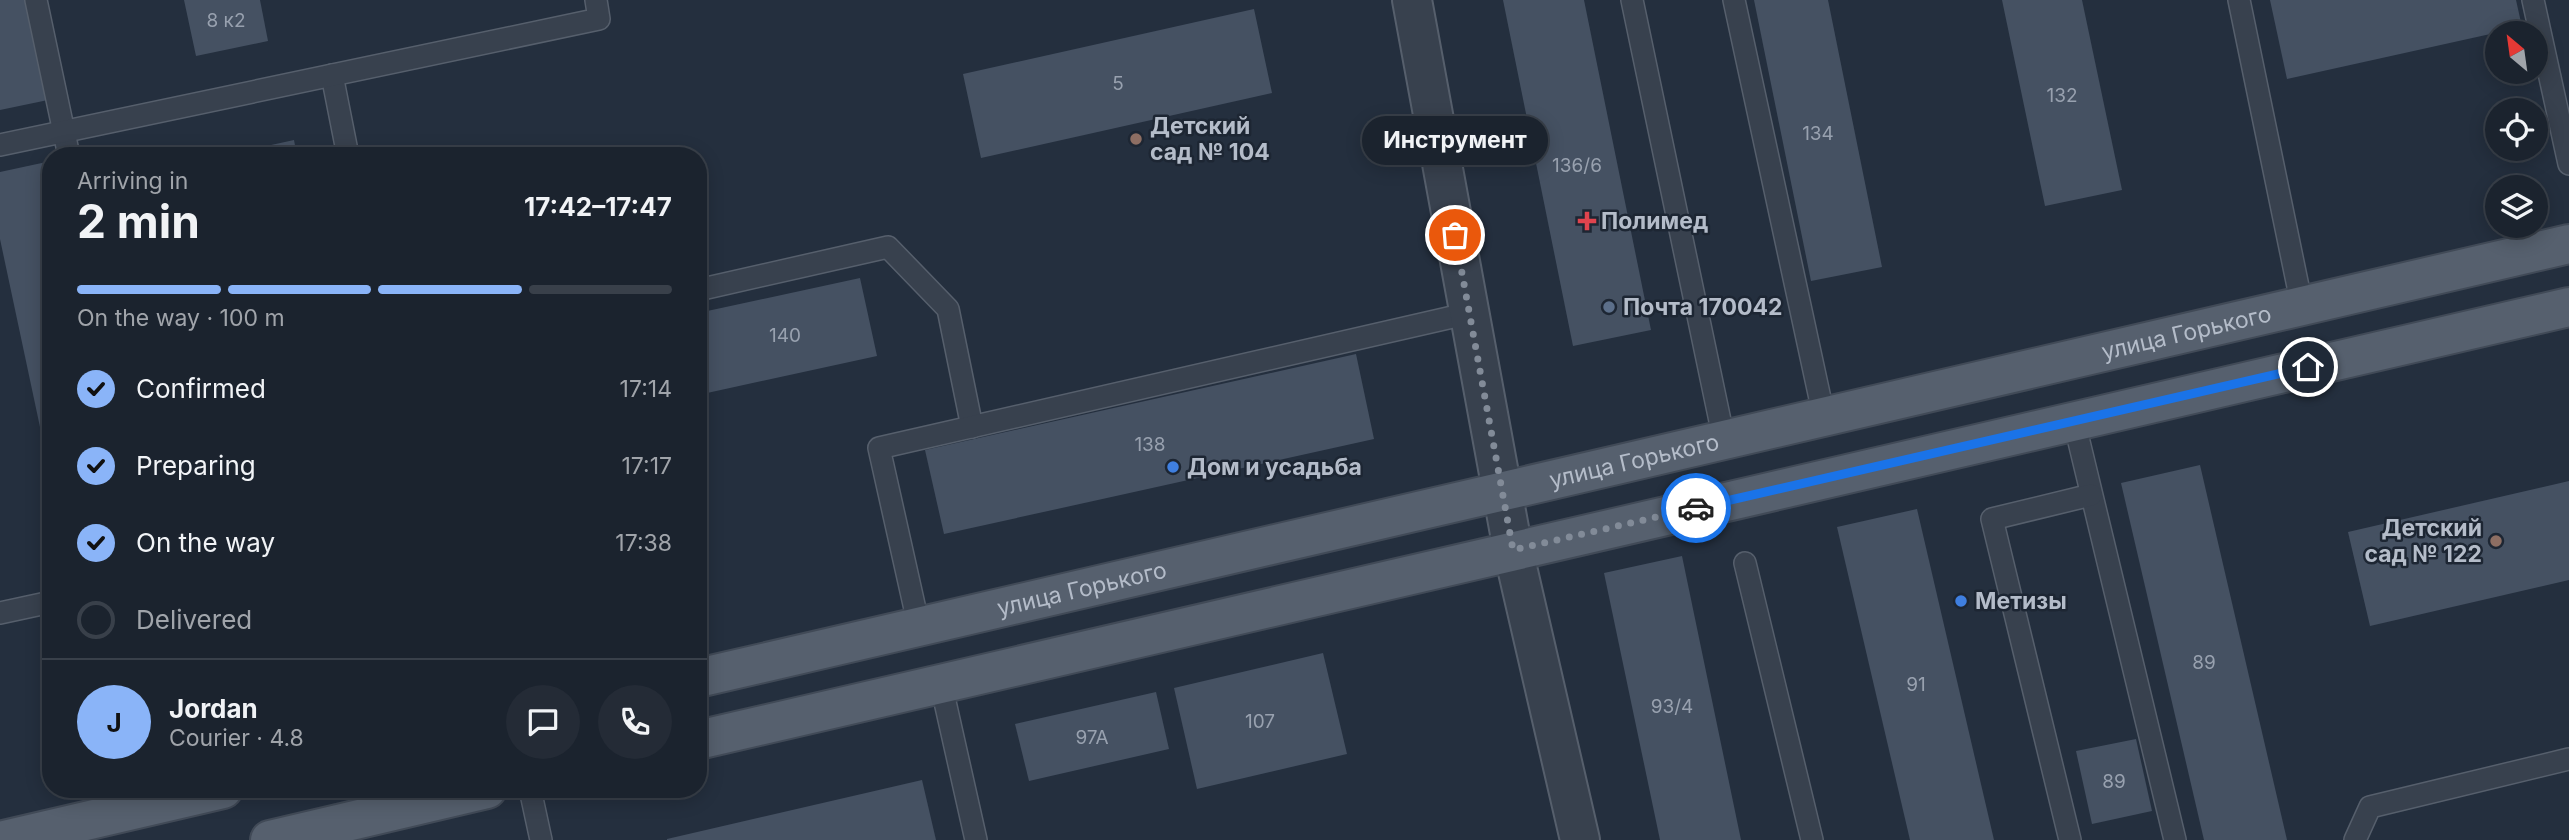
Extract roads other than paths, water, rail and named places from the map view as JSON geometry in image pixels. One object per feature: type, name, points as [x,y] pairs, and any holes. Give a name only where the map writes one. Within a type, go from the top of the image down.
[{"type":"main road","name":"улица Горького","points":[[707,676],[2569,244]]},
{"type":"main road","points":[[707,738],[2569,307]]},
{"type":"main road","points":[[4,840],[184,798]]},
{"type":"main road","points":[[270,840],[449,798]]},
{"type":"street","points":[[1412,0],[1513,550],[1580,840]]},
{"type":"lane","points":[[36,0],[67,147]]},
{"type":"lane","points":[[0,145],[599,19],[596,0]]},
{"type":"lane","points":[[1632,0],[1724,440]]},
{"type":"lane","points":[[1734,0],[1824,417]]},
{"type":"lane","points":[[2239,0],[2302,306]]},
{"type":"lane","points":[[2533,0],[2569,164]]},
{"type":"lane","points":[[332,75],[346,147]]},
{"type":"lane","points":[[707,287],[888,247],[948,309],[972,426]]},
{"type":"lane","points":[[919,626],[879,448],[1470,313]]},
{"type":"lane","points":[[2074,421],[2175,840]]},
{"type":"lane","points":[[2070,840],[1992,519],[2091,495]]},
{"type":"lane","points":[[1745,563],[1812,840]]},
{"type":"lane","points":[[0,613],[42,604]]},
{"type":"lane","points":[[941,684],[976,840]]},
{"type":"lane","points":[[2355,840],[2370,807],[2569,759]]},
{"type":"lane","points":[[532,798],[541,840]]},
{"type":"place","name":"Детский сад № 104","points":[[1136,139]]},
{"type":"place","name":"Полимед","points":[[1587,221]]},
{"type":"place","name":"Инструмент","points":[[1455,235]]},
{"type":"place","name":"Почта 170042","points":[[1609,307]]},
{"type":"place","name":"Дом и усадьба","points":[[1173,467]]},
{"type":"place","name":"Детский сад № 122","points":[[2496,541]]},
{"type":"place","name":"Метизы","points":[[1961,601]]}]
